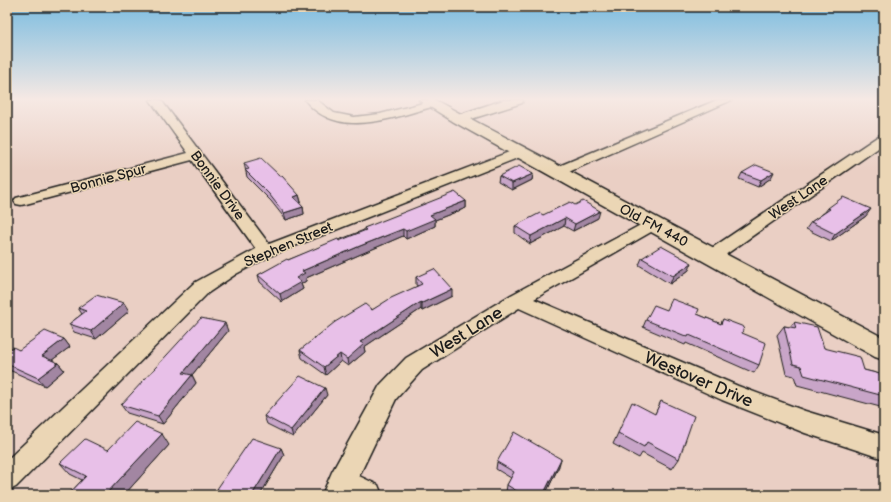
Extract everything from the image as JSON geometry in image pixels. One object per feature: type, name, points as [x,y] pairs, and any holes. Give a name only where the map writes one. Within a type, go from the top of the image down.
[{"type":"street","name":"Bonnie Drive","points":[[172,123],[266,251]]},
{"type":"street","name":"Old FM 440","points":[[467,123],[884,350]]},
{"type":"street","points":[[557,172],[672,123]]},
{"type":"street","name":"West Lane","points":[[712,256],[884,138]]},
{"type":"street","name":"Stephen Street","points":[[7,478],[201,288],[230,270],[266,251],[521,152]]},
{"type":"street","name":"Bonnie Spur","points":[[21,201],[196,155]]},
{"type":"street","name":"West Lane","points":[[339,488],[388,392],[414,364],[518,300],[652,225]]},
{"type":"street","name":"Westover Drive","points":[[518,300],[730,393],[805,422],[884,447]]},
{"type":"street","points":[[339,488],[368,495]]},
{"type":"building","points":[[261,158],[280,176],[282,176],[299,195],[294,197],[303,207],[284,213],[269,194],[245,170],[249,169],[244,163]]},
{"type":"building","points":[[756,165],[774,172],[761,180],[742,173]]},
{"type":"building","points":[[519,166],[533,174],[512,183],[499,176]]},
{"type":"building","points":[[455,192],[466,201],[430,215],[435,219],[406,231],[403,229],[302,271],[305,273],[296,278],[301,282],[280,294],[258,275],[287,259],[288,260],[338,239],[339,241],[366,230],[364,228]]},
{"type":"building","points":[[843,197],[871,209],[835,234],[811,222],[830,209],[828,208]]},
{"type":"building","points":[[583,201],[600,211],[575,224],[565,218],[531,236],[515,226],[540,213],[543,215],[570,202],[575,205]]},
{"type":"building","points":[[661,246],[692,263],[673,276],[642,258]]},
{"type":"building","points":[[434,269],[452,289],[422,303],[421,302],[360,342],[364,344],[347,359],[340,354],[324,367],[300,350],[335,322],[365,304],[372,310],[391,298],[422,284],[416,277]]},
{"type":"building","points":[[96,295],[124,303],[91,331],[69,324],[86,311],[78,308]]},
{"type":"building","points":[[672,299],[699,309],[697,314],[721,324],[723,319],[744,327],[742,333],[766,343],[759,365],[689,335],[688,337],[646,320],[654,305],[667,310]]},
{"type":"building","points":[[201,318],[225,323],[183,373],[192,375],[158,416],[121,405]]},
{"type":"building","points":[[794,322],[817,327],[824,348],[860,357],[864,370],[884,375],[884,396],[804,375],[801,366],[793,364],[784,326],[796,328]]},
{"type":"building","points":[[45,331],[64,339],[42,356],[58,363],[38,378],[7,364],[7,351],[13,347],[19,350]]},
{"type":"building","points":[[300,376],[325,388],[291,430],[264,416]]},
{"type":"building","points":[[661,401],[694,416],[679,459],[647,442],[644,447],[618,433],[632,402],[655,414]]},
{"type":"building","points":[[135,422],[162,434],[105,495],[68,495],[86,476],[60,463],[85,439],[108,450]]},
{"type":"building","points":[[514,432],[561,459],[543,495],[523,495],[507,485],[514,472],[497,462]]},
{"type":"building","points":[[252,438],[281,448],[252,495],[221,495],[223,492],[217,489]]}]
